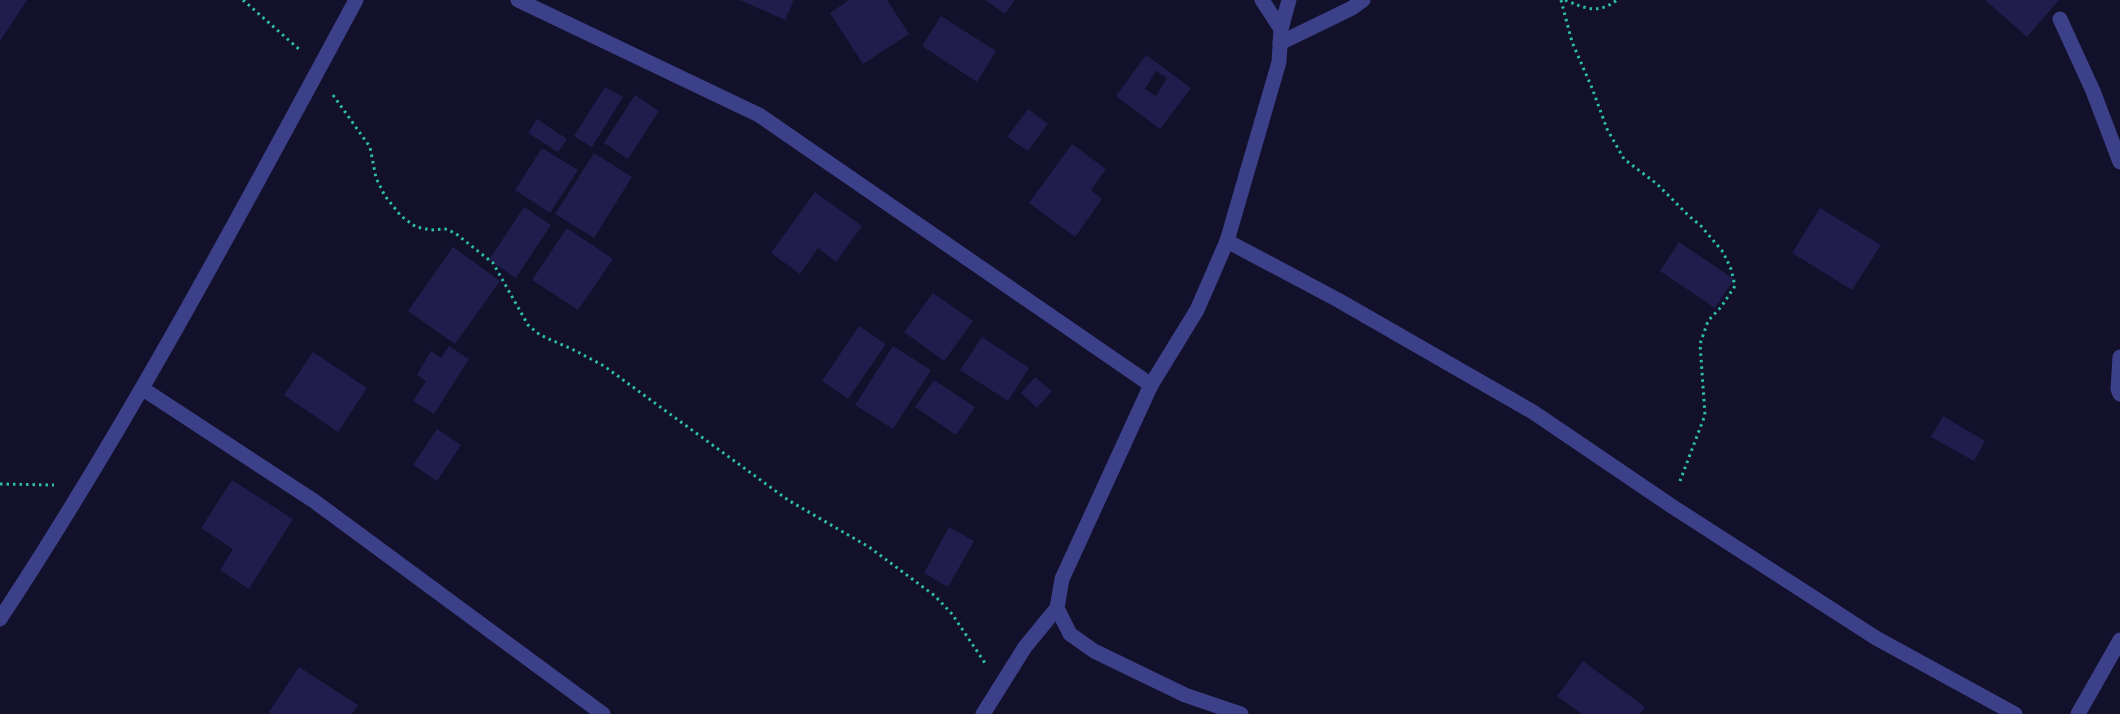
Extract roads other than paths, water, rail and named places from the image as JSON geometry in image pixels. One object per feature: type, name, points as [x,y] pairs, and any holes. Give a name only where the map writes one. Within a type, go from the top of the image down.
[{"type":"street","points":[[0,619],[143,389],[278,147],[356,0]]},
{"type":"street","points":[[518,0],[759,115],[1151,385]]},
{"type":"street","points":[[1262,0],[1281,36]]},
{"type":"street","points":[[1241,714],[1185,695],[1094,651],[1070,634],[1058,608],[1062,579],[1151,385],[1197,310],[1227,241],[1280,62],[1281,36],[1289,0]]},
{"type":"street","points":[[1281,36],[1352,8],[1362,0]]},
{"type":"street","points":[[2060,18],[2093,91],[2120,162]]},
{"type":"street","points":[[1227,241],[1338,300],[1533,412],[1670,505],[1876,638],[2015,714]]},
{"type":"street","points":[[2120,357],[2118,389],[2120,394]]},
{"type":"street","points":[[143,389],[314,501],[603,714]]},
{"type":"street","points":[[983,714],[1024,647],[1058,608]]},
{"type":"street","points":[[2078,714],[2120,640]]}]
